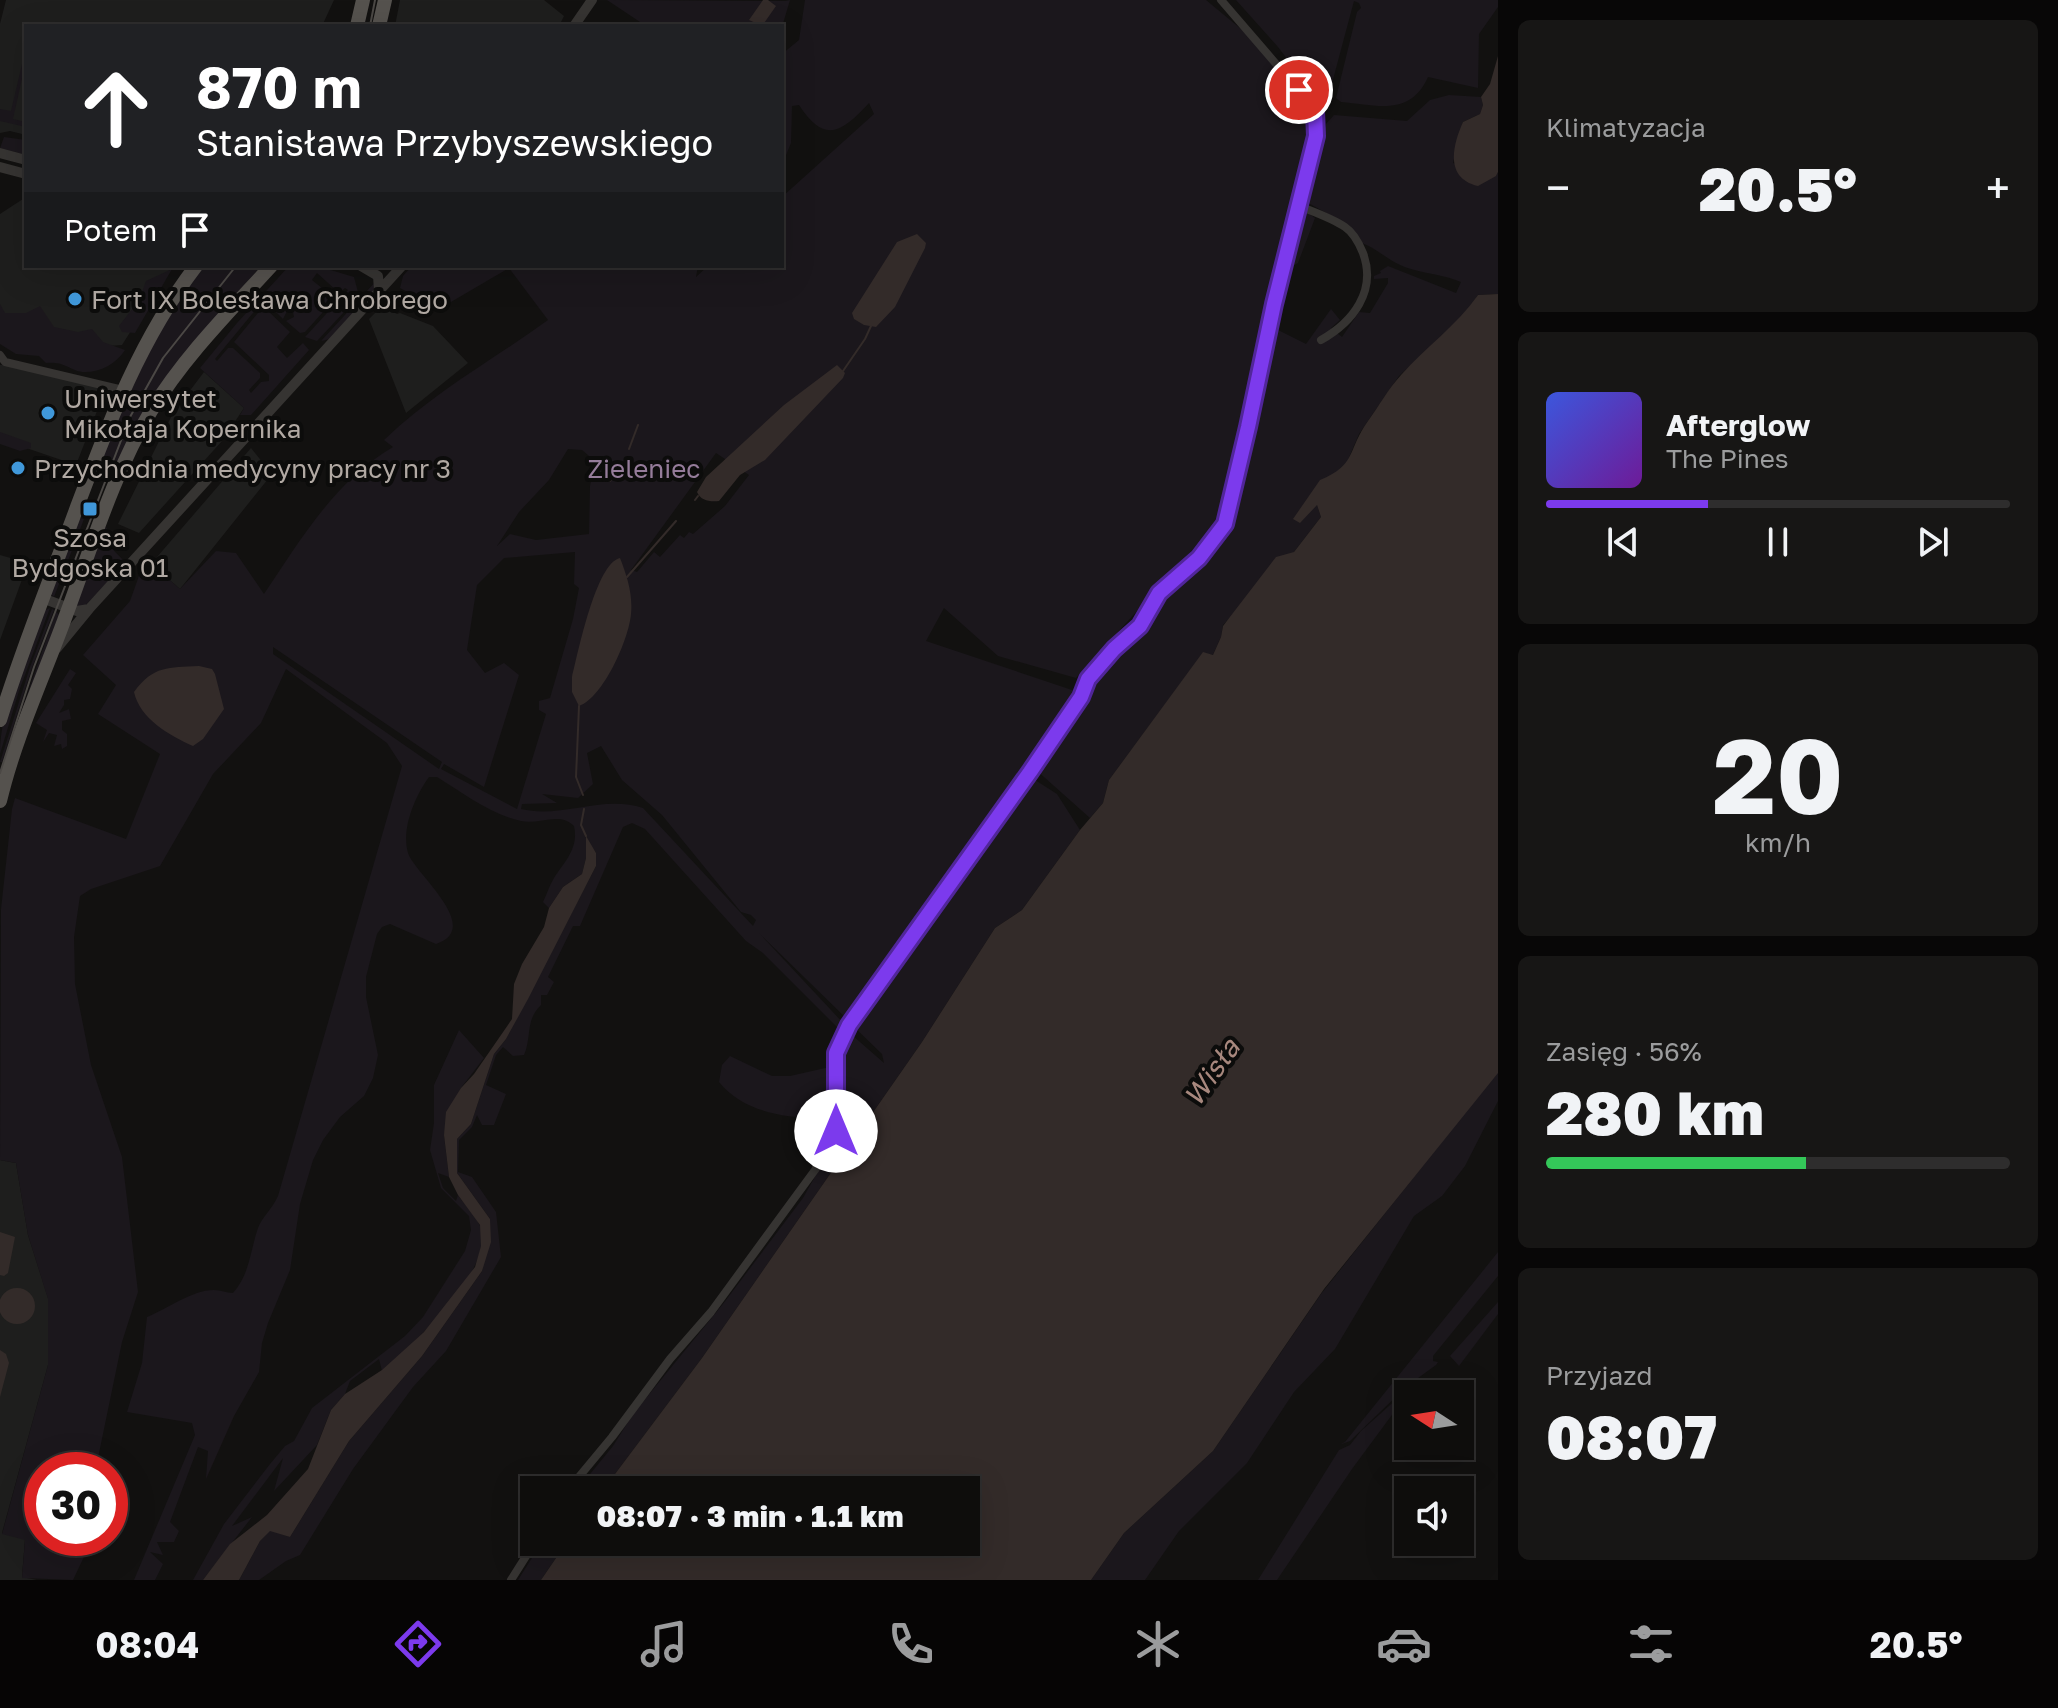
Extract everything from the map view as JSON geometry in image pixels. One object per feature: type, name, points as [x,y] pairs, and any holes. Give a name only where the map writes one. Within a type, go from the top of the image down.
[{"type":"main road","points":[[357,24],[363,0]]},
{"type":"main road","points":[[379,24],[385,0]]},
{"type":"main road","points":[[0,720],[42,598],[123,390],[155,326],[195,268]]},
{"type":"main road","points":[[0,801],[124,464],[151,411],[188,358],[269,268]]},
{"type":"street","points":[[580,1476],[670,1359],[711,1312],[815,1170],[836,1131],[836,1053],[849,1025],[1030,772],[1081,697],[1088,679],[1114,649],[1140,626],[1159,593],[1199,558],[1225,524],[1274,304],[1316,136],[1315,111],[1221,0]]},
{"type":"street","points":[[575,24],[589,2]]},
{"type":"street","points":[[0,153],[24,159]]},
{"type":"street","points":[[0,167],[24,173]]},
{"type":"street","points":[[1299,206],[1344,226],[1354,235],[1368,275],[1366,289],[1353,315],[1321,340]]},
{"type":"street","points":[[364,268],[378,276],[378,292]]},
{"type":"street","points":[[51,656],[89,609],[400,268]]},
{"type":"street","points":[[0,355],[5,362],[123,390]]},
{"type":"street","points":[[42,598],[82,612],[89,609]]},
{"type":"street","points":[[511,1580],[526,1556]]},
{"type":"shaded area","points":[[6,0],[334,0],[323,24],[24,24],[24,134],[10,131],[0,133],[0,24]]},
{"type":"shaded area","points":[[400,0],[544,0],[564,16],[560,24],[395,24]]},
{"type":"shaded area","name":"Fort IX Bolesława Chrobrego","points":[[24,198],[24,268],[171,268],[122,345],[54,350],[0,324],[0,214]]},
{"type":"shaded area","points":[[382,306],[433,326],[468,363],[406,413],[369,319]]},
{"type":"shaded area","name":"Uniwersytet Mikołaja Kopernika","points":[[0,365],[106,388],[76,465],[0,439]]},
{"type":"shaded area","points":[[204,372],[244,408],[222,441],[139,533],[118,524],[173,413]]},
{"type":"shaded area","points":[[251,448],[272,474],[180,589],[151,564]]},
{"type":"shaded area","points":[[0,555],[28,563],[0,640]]},
{"type":"shaded area","points":[[0,1160],[16,1163],[28,1235],[48,1298],[48,1365],[2,1533],[24,1539],[22,1577],[37,1580],[0,1580]]},
{"type":"green space","points":[[607,0],[790,0],[783,24],[643,24]]},
{"type":"green space","name":"Zieleniec","points":[[805,0],[1206,0],[1247,34],[1310,112],[1312,131],[1219,521],[1076,678],[998,656],[944,608],[926,641],[1081,693],[848,1020],[759,933],[845,1025],[845,1035],[763,953],[746,941],[645,829],[632,823],[623,827],[580,926],[573,926],[548,977],[554,982],[547,995],[541,995],[541,1005],[533,1017],[524,1055],[513,1056],[503,1047],[496,1055],[486,1085],[506,1094],[494,1125],[482,1125],[477,1115],[472,1127],[459,1140],[458,1172],[472,1177],[496,1212],[501,1257],[446,1351],[413,1387],[353,1469],[300,1555],[259,1580],[239,1580],[260,1541],[270,1530],[290,1537],[349,1441],[422,1356],[482,1271],[490,1219],[457,1173],[457,1139],[471,1124],[494,1054],[506,1039],[596,866],[596,853],[586,839],[582,874],[563,887],[549,908],[543,902],[573,848],[574,826],[562,819],[528,822],[510,818],[437,777],[429,777],[411,813],[406,844],[413,862],[443,900],[453,926],[449,936],[436,944],[390,924],[382,927],[377,934],[366,977],[366,997],[378,1055],[373,1078],[364,1096],[340,1117],[323,1140],[313,1160],[300,1204],[290,1270],[268,1323],[259,1372],[234,1416],[206,1479],[208,1451],[198,1447],[170,1522],[179,1531],[174,1542],[157,1542],[163,1555],[150,1552],[163,1564],[155,1580],[134,1580],[195,1435],[192,1423],[127,1412],[142,1363],[147,1317],[197,1293],[214,1290],[233,1293],[243,1278],[258,1228],[278,1196],[402,766],[387,743],[286,669],[261,723],[213,774],[160,866],[91,889],[80,896],[74,937],[75,984],[91,1065],[122,1157],[138,1292],[122,1342],[99,1452],[24,1452],[48,1365],[48,1299],[28,1235],[16,1163],[0,1160],[1,909],[15,798],[126,839],[160,754],[98,714],[116,685],[83,655],[130,601],[140,573],[151,564],[180,589],[216,551],[236,553],[264,594],[336,494],[372,461],[393,447],[384,440],[443,391],[548,320],[509,268],[698,268],[696,277],[706,268],[784,268],[784,195],[874,114],[869,103],[850,121],[834,130],[817,126],[799,105],[792,106],[791,143],[784,160],[784,52],[799,40]],"holes":[[[568,449],[582,450],[595,461],[590,486],[589,534],[536,540],[510,534],[497,546],[519,512],[549,480]],[[716,453],[749,475],[725,506],[693,534],[689,532],[684,538],[680,535],[660,557],[654,552],[637,572],[631,570]],[[575,552],[574,584],[579,588],[573,619],[550,698],[539,701],[539,710],[546,714],[517,809],[441,769],[444,764],[484,787],[519,675],[504,663],[485,673],[467,650],[477,585],[504,558]],[[273,647],[442,762],[439,769],[273,654]],[[601,746],[622,780],[662,815],[741,912],[756,920],[753,926],[643,808],[613,804],[551,811],[521,809],[522,804],[557,803],[542,794],[578,798],[593,784],[587,753]]]},
{"type":"green space","points":[[1236,0],[1498,0],[1498,7],[1479,34],[1478,88],[1428,77],[1412,98],[1391,106],[1380,106],[1341,102],[1336,98],[1357,12],[1361,8],[1359,3],[1354,1],[1327,102],[1320,102],[1278,47]]},
{"type":"green space","points":[[22,64],[24,70],[13,119],[24,122],[24,127],[0,121],[0,109],[11,111]]},
{"type":"green space","points":[[1449,95],[1481,97],[1483,105],[1480,114],[1463,122],[1453,163],[1496,176],[1498,172],[1498,294],[1478,295],[1462,318],[1399,376],[1359,434],[1345,467],[1329,478],[1317,505],[1321,517],[1294,552],[1223,625],[1213,655],[1203,653],[1109,780],[1103,803],[1090,818],[1035,769],[1087,689],[1235,513],[1238,485],[1272,327],[1306,344],[1331,309],[1340,320],[1331,328],[1342,337],[1359,312],[1370,313],[1388,283],[1388,278],[1374,279],[1374,276],[1388,266],[1456,293],[1461,282],[1397,264],[1359,242],[1351,227],[1303,200],[1326,124],[1334,115],[1407,121],[1430,100]]},
{"type":"green space","points":[[4,137],[24,140],[24,154],[0,148]]},
{"type":"green space","points":[[1301,208],[1315,218],[1298,263],[1291,267],[1288,281],[1285,280],[1279,301],[1282,304],[1278,302]]},
{"type":"green space","points":[[200,268],[259,268],[179,360],[111,478],[98,473],[81,511],[138,366]]},
{"type":"green space","points":[[287,268],[324,268],[354,277],[359,296],[317,341],[305,337],[348,290],[337,291],[317,273],[312,280],[333,297],[333,301],[305,332],[300,333],[286,321],[294,317],[293,312],[287,311],[283,319],[276,312],[284,308],[283,303],[277,302],[274,310],[268,303],[273,293],[271,291],[215,359],[217,361],[228,348],[233,348],[260,373],[260,378],[249,390],[251,393],[261,382],[269,381],[269,375],[234,342],[262,308],[290,332],[277,347],[287,358],[303,343],[309,350],[251,415],[240,415],[244,408],[200,368]]},
{"type":"green space","points":[[410,268],[509,268],[439,309],[400,288],[403,276]]},
{"type":"green space","points":[[172,269],[135,333],[122,332],[119,326],[139,300],[146,281]]},
{"type":"green space","points":[[377,280],[376,288],[330,339],[321,341]]},
{"type":"green space","points":[[0,304],[5,313],[26,313],[40,306],[54,327],[78,332],[92,329],[103,342],[125,350],[108,366],[85,372],[46,363],[39,356],[16,354],[0,344]]},
{"type":"green space","points":[[0,432],[31,443],[31,448],[20,451],[0,444]]},
{"type":"green space","points":[[79,518],[84,519],[54,597],[51,594]]},
{"type":"green space","points":[[104,527],[107,528],[107,538],[112,547],[126,563],[83,608],[76,607]]},
{"type":"green space","points":[[50,608],[19,691],[0,754],[9,699],[45,610]]},
{"type":"green space","points":[[54,610],[0,762],[30,667]]},
{"type":"green space","points":[[56,611],[59,615],[4,762]]},
{"type":"green space","points":[[70,669],[76,673],[68,685],[72,689],[70,699],[64,700],[59,713],[69,709],[71,719],[62,721],[67,746],[62,749],[61,744],[54,746],[57,735],[49,733],[43,742],[47,730],[36,723]]},
{"type":"green space","points":[[1029,779],[1057,794],[1080,830],[1022,910],[995,928],[922,1042],[702,1358],[614,1476],[588,1476],[613,1446],[633,1414],[723,1304],[803,1198],[836,1139],[837,1117],[806,1118],[758,1109],[730,1093],[719,1082],[722,1065],[730,1056],[772,1076],[790,1076],[834,1066],[845,1035],[852,1035],[884,1063],[882,1054],[852,1025]]},
{"type":"green space","points":[[459,1030],[484,1058],[461,1088],[444,1135],[449,1177],[438,1173],[443,1188],[456,1201],[458,1195],[480,1226],[481,1245],[475,1265],[448,1306],[382,1371],[379,1359],[350,1381],[345,1394],[331,1410],[317,1445],[274,1491],[283,1458],[232,1526],[252,1517],[203,1580],[193,1580],[224,1524],[285,1446],[294,1441],[312,1408],[405,1336],[423,1317],[465,1251],[471,1230],[469,1216],[441,1188],[430,1150],[434,1085]]},
{"type":"green space","points":[[1498,1071],[1498,1101],[1465,1166],[1442,1196],[1414,1216],[1335,1349],[1294,1392],[1247,1463],[1179,1531],[1145,1580],[1091,1580],[1124,1533],[1213,1451],[1321,1294]]},
{"type":"green space","points":[[1498,1252],[1498,1276],[1433,1356],[1433,1361],[1438,1362],[1436,1365],[1415,1380],[1395,1380]]},
{"type":"green space","points":[[1498,1302],[1498,1314],[1459,1366],[1450,1356]]},
{"type":"green space","points":[[1394,1381],[1394,1399],[1350,1441],[1339,1445],[1345,1442]]},
{"type":"green space","points":[[1394,1402],[1394,1412],[1277,1580],[1258,1580],[1339,1450],[1350,1445]]},
{"type":"green space","points":[[24,1453],[24,1540],[2,1534]]},
{"type":"green space","points":[[24,1553],[24,1556],[84,1556],[73,1580],[22,1578]]},
{"type":"green space","points":[[533,1556],[557,1556],[541,1580],[518,1580]]},
{"type":"water","points":[[763,0],[776,6],[763,24],[749,20]]},
{"type":"water","points":[[1498,56],[1498,172],[1478,186],[1460,176],[1454,151],[1463,122],[1480,114],[1483,105],[1481,97],[1490,84]]},
{"type":"water","points":[[917,234],[926,243],[925,248],[895,307],[876,327],[854,319],[852,313],[897,242]]},
{"type":"water","name":"Wisła","points":[[1498,294],[1498,1073],[1324,1289],[1213,1451],[1124,1533],[1091,1580],[541,1580],[557,1556],[980,1556],[980,1476],[614,1476],[702,1358],[922,1042],[995,928],[1022,910],[1103,803],[1109,780],[1203,652],[1213,655],[1223,626],[1276,557],[1294,552],[1321,517],[1317,505],[1300,523],[1293,519],[1320,480],[1346,462],[1361,431],[1392,386],[1478,295]]},
{"type":"water","points":[[837,365],[845,373],[843,378],[765,460],[740,475],[719,501],[701,497],[697,492],[706,477],[784,405]]},
{"type":"water","points":[[620,558],[630,592],[629,625],[620,652],[605,680],[588,701],[579,706],[572,692],[572,677],[583,630],[603,575]]},
{"type":"water","points":[[199,666],[212,669],[215,674],[224,709],[203,739],[193,746],[149,718],[134,692],[155,672]]},
{"type":"water","points":[[586,836],[596,853],[596,866],[528,999],[494,1054],[471,1124],[457,1139],[457,1173],[490,1219],[491,1242],[482,1271],[422,1356],[349,1441],[290,1537],[270,1531],[260,1541],[239,1580],[203,1580],[230,1544],[267,1515],[308,1469],[331,1410],[345,1394],[382,1370],[424,1332],[475,1267],[481,1246],[480,1225],[449,1177],[444,1135],[446,1112],[512,1019],[514,984],[522,964],[544,927],[549,908],[563,887],[582,874]]},
{"type":"water","points":[[0,1232],[15,1237],[8,1273],[4,1276],[0,1275]]},
{"type":"water","points":[[17,1288],[30,1293],[35,1306],[30,1319],[17,1324],[4,1319],[-1,1306],[4,1293]]},
{"type":"water","points":[[0,1350],[6,1354],[9,1363],[0,1397]]},
{"type":"waterway","points":[[843,371],[871,326]]},
{"type":"waterway","points":[[629,449],[638,425]]},
{"type":"waterway","points":[[610,481],[615,474]]},
{"type":"waterway","points":[[695,500],[698,496]]},
{"type":"waterway","points":[[627,577],[676,521]]},
{"type":"waterway","points":[[579,706],[576,777],[583,795]]},
{"type":"waterway","points":[[584,809],[581,825],[586,836]]},
{"type":"tram line","points":[[370,24],[375,0]]},
{"type":"tram line","points":[[0,773],[34,667],[130,417],[163,358],[234,268]]},
{"type":"place","name":"Fort IX Bolesława Chrobrego","points":[[75,299]]},
{"type":"place","name":"Uniwersytet Mikołaja Kopernika","points":[[48,413]]},
{"type":"place","name":"Przychodnia medycyny pracy nr 3","points":[[18,468]]},
{"type":"place","name":"Szosa Bydgoska 01","points":[[90,509]]},
{"type":"route","points":[[836,1131],[836,1053],[849,1025],[1030,772],[1081,697],[1088,679],[1114,649],[1140,626],[1159,593],[1199,558],[1225,524],[1274,304],[1316,136],[1315,111],[1299,90]]}]
